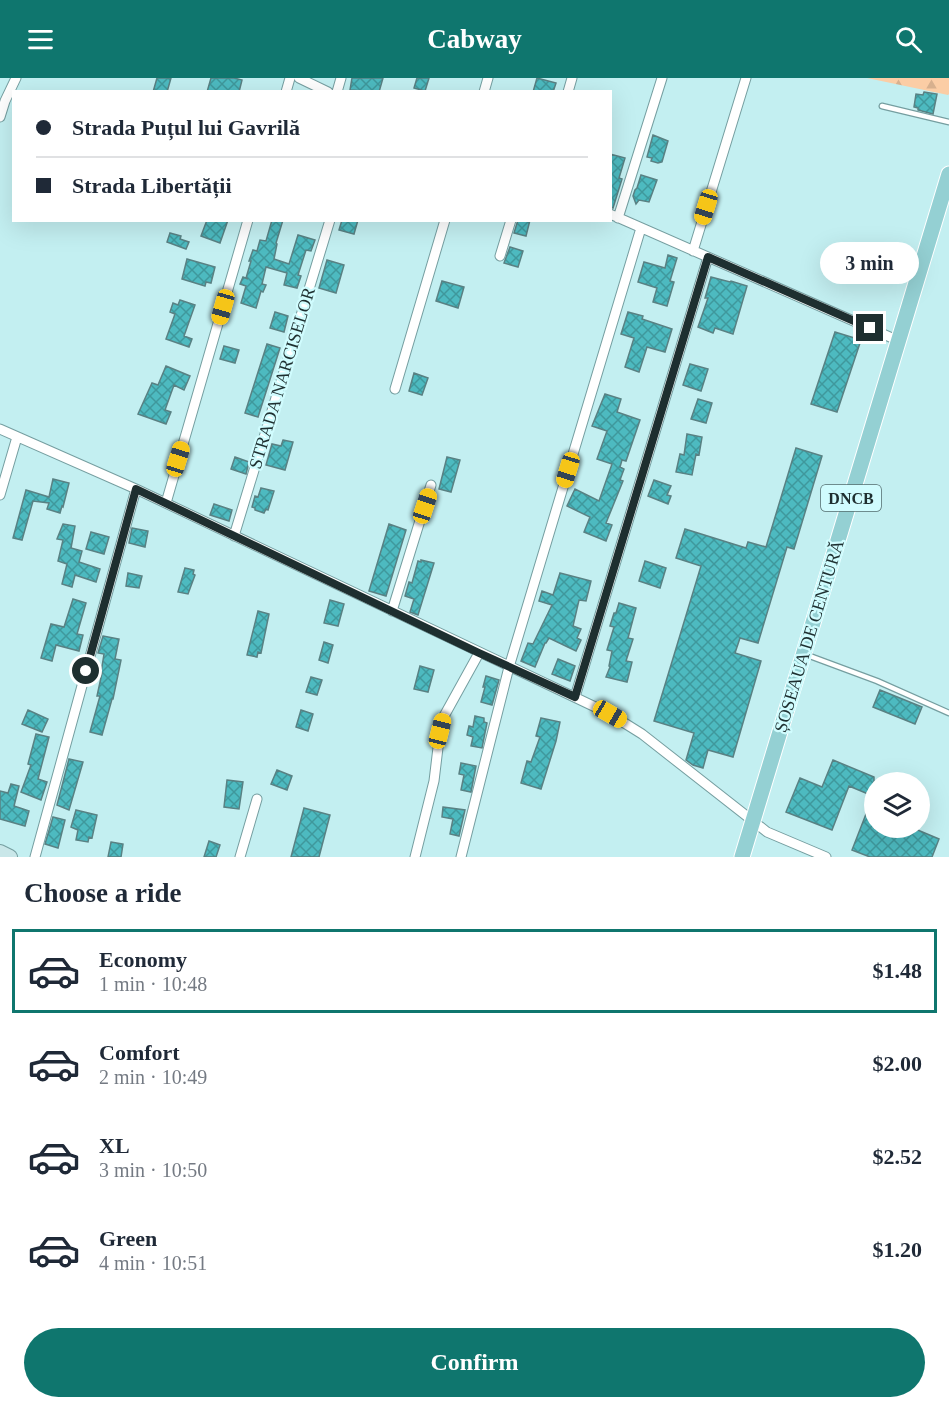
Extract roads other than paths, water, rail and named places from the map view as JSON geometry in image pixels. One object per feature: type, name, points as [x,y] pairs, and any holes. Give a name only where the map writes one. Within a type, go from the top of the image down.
[{"type":"main road","name":"ȘOSEAUA DE CENTURĂ","points":[[742,857],[949,174]]},
{"type":"main road","points":[[0,852],[10,857]]},
{"type":"street","points":[[0,117],[16,78]]},
{"type":"street","points":[[299,78],[324,90]]},
{"type":"street","points":[[662,78],[614,216],[899,341]]},
{"type":"street","points":[[693,251],[746,78]]},
{"type":"street","points":[[166,503],[247,222]]},
{"type":"street","name":"STRADA NARCISELOR","points":[[234,536],[329,222]]},
{"type":"street","points":[[395,389],[444,222]]},
{"type":"street","points":[[500,256],[510,222]]},
{"type":"street","points":[[461,857],[509,667],[641,228]]},
{"type":"street","points":[[575,697],[708,257]]},
{"type":"street","points":[[0,429],[166,503],[610,714],[635,729],[766,832],[826,857]]},
{"type":"street","points":[[0,495],[17,436]]},
{"type":"street","points":[[392,611],[431,485]]},
{"type":"street","points":[[35,857],[136,489]]},
{"type":"street","points":[[415,857],[434,781],[443,718],[479,653]]},
{"type":"street","points":[[240,857],[257,800]]},
{"type":"lane","points":[[882,106],[949,122]]},
{"type":"lane","points":[[804,653],[877,681],[949,713]]}]
